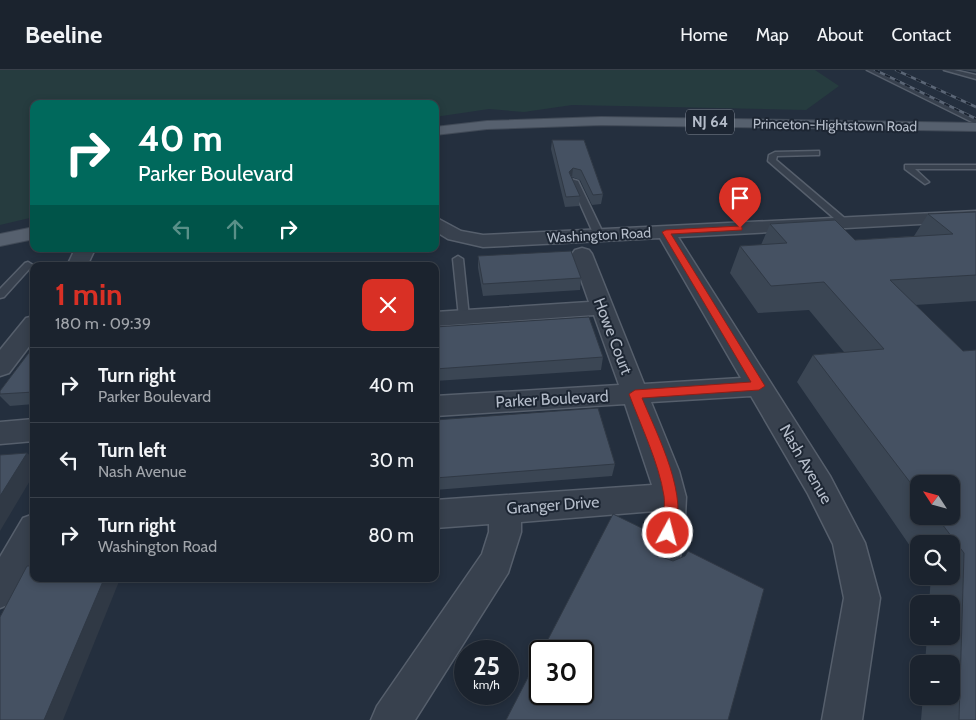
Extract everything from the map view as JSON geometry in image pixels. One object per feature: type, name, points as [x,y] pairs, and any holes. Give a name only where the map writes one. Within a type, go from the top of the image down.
[{"type":"main road","name":"Princeton-Hightstown Road","points":[[439,131],[487,125],[601,120],[973,125]]},
{"type":"main road","points":[[0,240],[30,234]]},
{"type":"street","name":"Washington Road","points":[[439,226],[455,236],[483,241],[590,245],[666,232],[976,216]]},
{"type":"street","name":"Nash Avenue","points":[[666,232],[819,485],[850,543],[862,598],[842,720]]},
{"type":"street","name":"Howe Court","points":[[590,245],[602,308],[664,471],[671,496],[672,519],[662,562]]},
{"type":"street","points":[[439,319],[602,308]]},
{"type":"street","points":[[0,367],[30,328]]},
{"type":"street","name":"Parker Boulevard","points":[[439,406],[759,386]]},
{"type":"street","points":[[0,433],[30,430]]},
{"type":"street","name":"Granger Drive","points":[[439,514],[671,496]]},
{"type":"street","points":[[391,720],[496,562],[505,532],[504,508]]},
{"type":"street","points":[[0,591],[30,541]]},
{"type":"lane","points":[[870,70],[973,125]]},
{"type":"lane","points":[[947,70],[976,77]]},
{"type":"lane","points":[[816,153],[775,154],[772,157],[772,161],[845,223]]},
{"type":"lane","points":[[926,182],[908,167],[976,166]]},
{"type":"lane","points":[[574,181],[590,245]]},
{"type":"lane","points":[[458,259],[464,317]]},
{"type":"lane","points":[[0,295],[28,265]]},
{"type":"green space","points":[[0,70],[815,70],[839,86],[806,110],[572,105],[524,112],[489,109],[439,116],[439,100],[30,100],[30,218],[0,225]]},
{"type":"building","points":[[552,140],[584,140],[603,194],[593,195],[581,170],[573,168],[569,172],[580,196],[566,197]]},
{"type":"building","points":[[976,212],[976,275],[890,280],[963,351],[976,350],[976,720],[959,720],[964,553],[960,548],[960,535],[950,535],[943,525],[960,525],[960,475],[910,475],[910,482],[813,355],[884,349],[824,282],[771,286],[740,246],[787,243],[770,224],[835,220],[855,240],[953,234],[928,214]]},
{"type":"building","points":[[571,251],[581,278],[483,284],[478,256]]},
{"type":"building","points":[[589,317],[603,357],[439,369],[439,327]]},
{"type":"building","points":[[30,351],[30,392],[0,394],[0,391]]},
{"type":"building","points":[[598,408],[615,464],[439,478],[439,420]]},
{"type":"building","points":[[27,453],[0,496],[0,455]]},
{"type":"building","points":[[613,514],[654,534],[652,544],[659,556],[673,561],[685,556],[688,551],[764,589],[728,720],[506,720],[514,705],[519,705],[519,695],[529,675],[529,705],[594,705],[594,640],[548,640]]},
{"type":"building","points":[[27,566],[30,566],[30,582],[103,582],[44,720],[0,720],[0,617]]},
{"type":"railway","points":[[875,70],[976,119]]},
{"type":"railway","points":[[896,70],[976,107]]},
{"type":"route","points":[[668,533],[672,519],[671,496],[664,471],[635,394],[759,386],[666,232],[740,228]]}]
